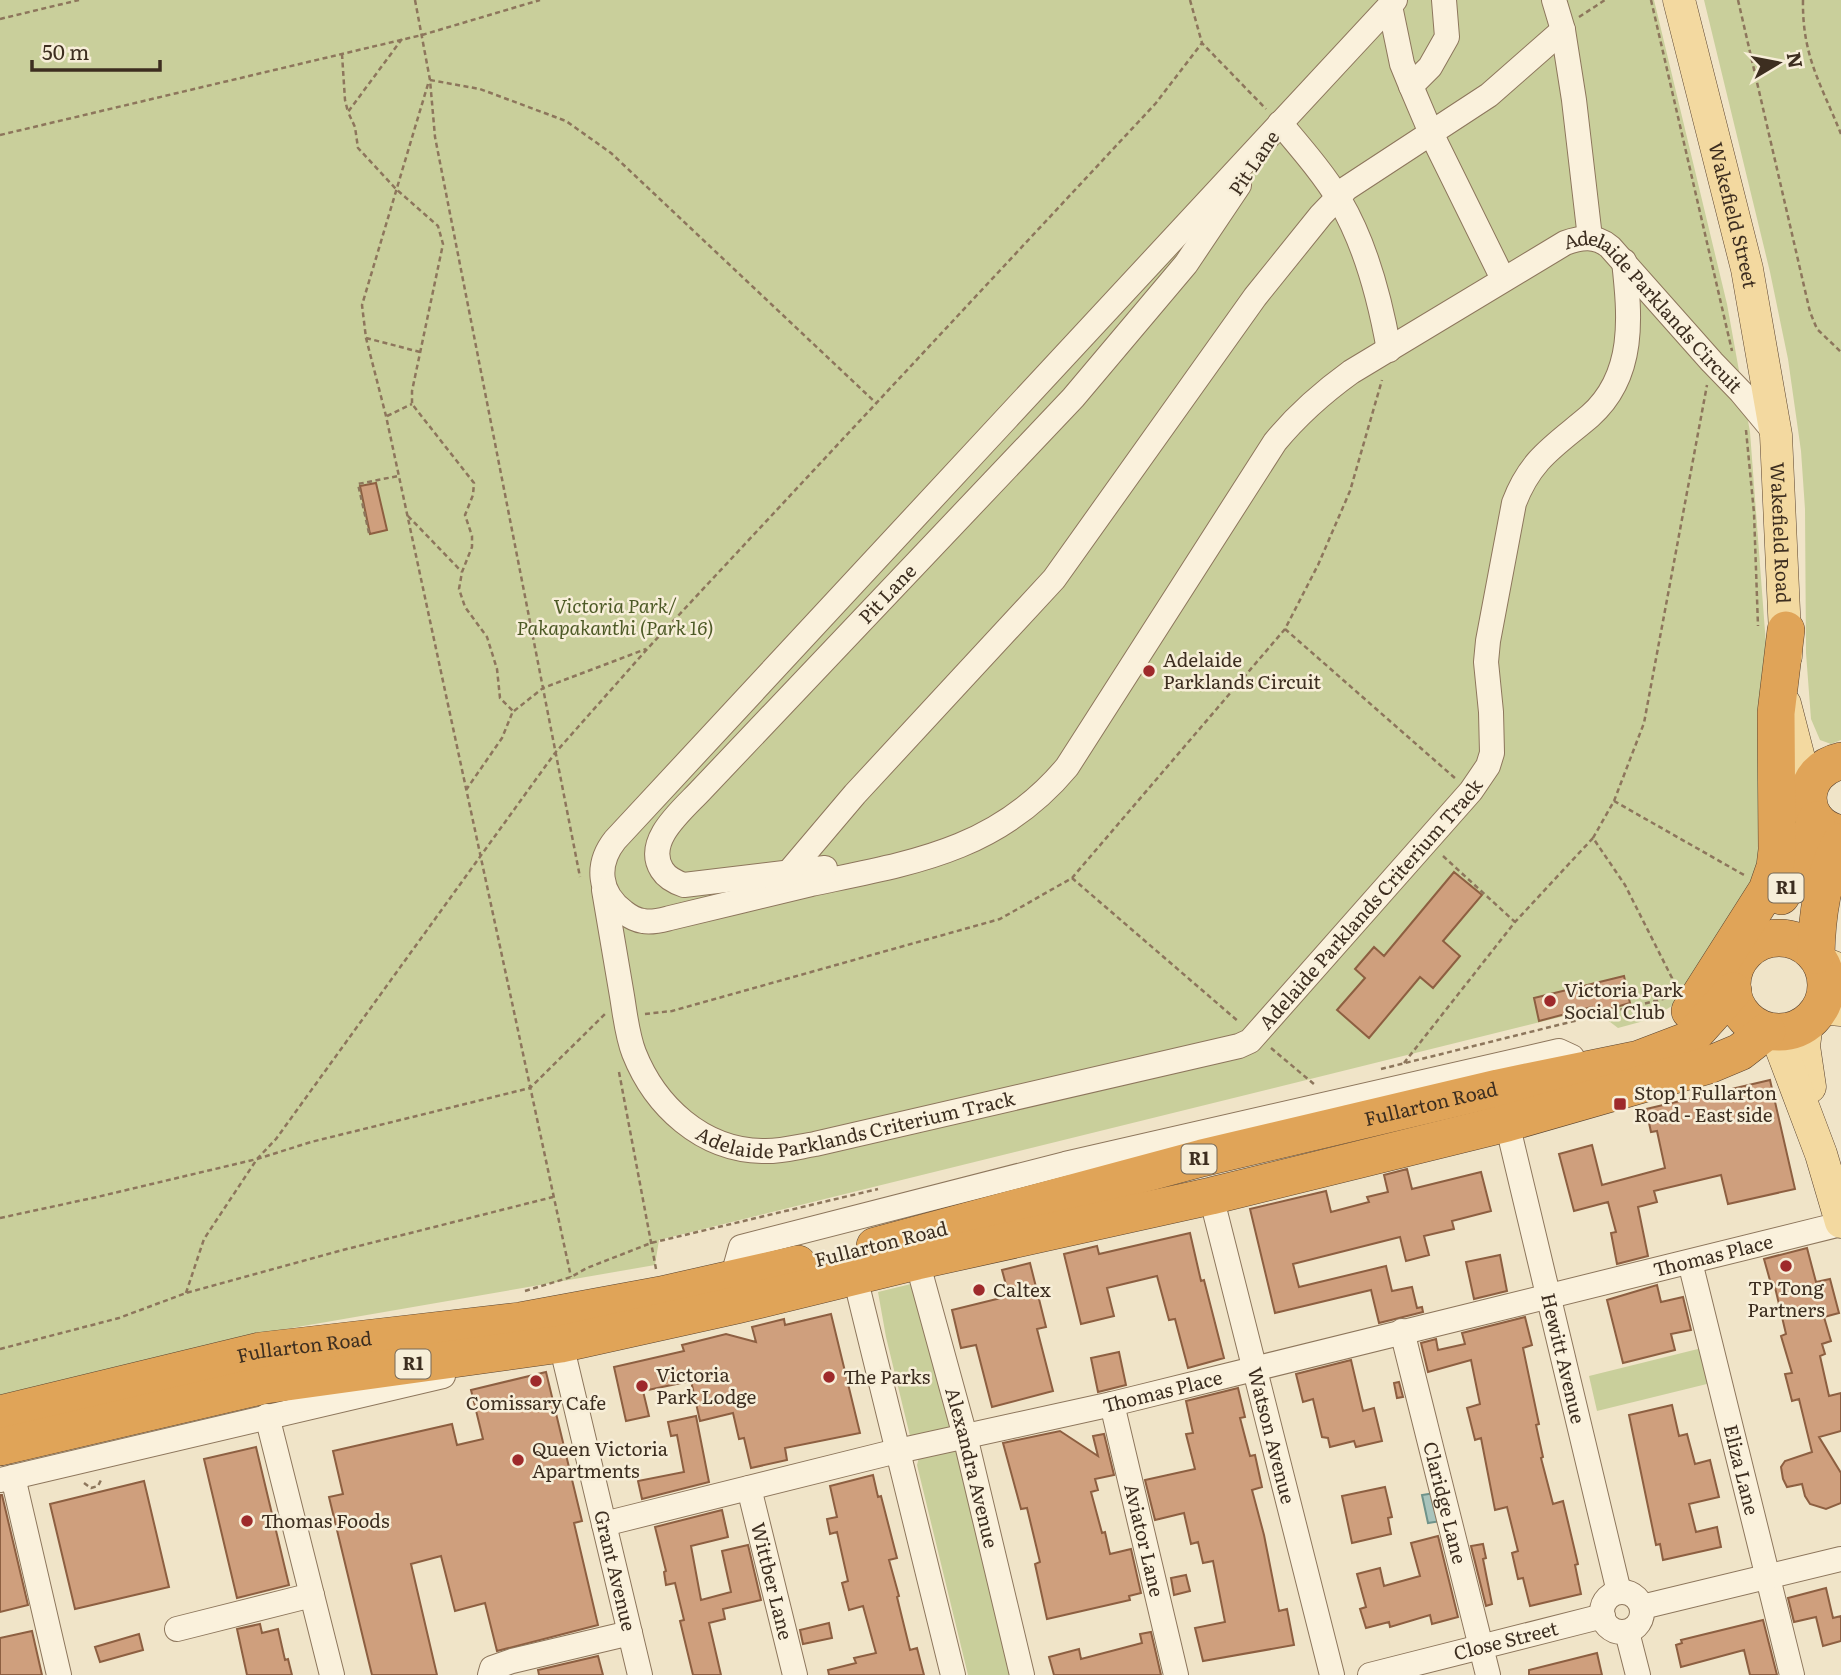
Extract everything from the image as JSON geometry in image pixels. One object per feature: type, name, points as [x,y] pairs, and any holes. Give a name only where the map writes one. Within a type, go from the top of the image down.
[{"type":"highway","points":[[1577,1072],[1642,1046],[1668,1031],[1694,1007],[1767,890],[1775,867],[1777,850],[1776,713],[1772,632]]},
{"type":"highway","name":"R1","points":[[1802,1021],[1826,990],[1826,963],[1816,924],[1829,864],[1826,822],[1812,781],[1819,770],[1836,762]]},
{"type":"highway","name":"R1","points":[[1733,991],[1735,969],[1826,822]]},
{"type":"highway","points":[[1747,950],[1766,940],[1788,938],[1799,942],[1826,963]]},
{"type":"highway","points":[[1733,991],[1744,1016],[1802,1021]]},
{"type":"highway","name":"Fullarton Road","points":[[552,1315],[855,1276],[910,1250],[1202,1158],[1498,1088],[1639,1059],[1689,1040],[1733,991]]},
{"type":"highway","name":"Fullarton Road","points":[[4,1468],[169,1407],[552,1315],[732,1279],[1211,1196],[1507,1123],[1723,1060],[1802,1021]]},
{"type":"highway","points":[[1498,1088],[1507,1123]]},
{"type":"highway","points":[[1202,1158],[1211,1196]]},
{"type":"highway","name":"Fullarton Road","points":[[0,1414],[169,1407]]},
{"type":"main road","name":"Wakefield Street","points":[[1679,0],[1747,269],[1776,435]]},
{"type":"main road","name":"Wakefield Road","points":[[1776,435],[1772,632],[1785,702],[1826,822]]},
{"type":"main road","name":"Wakefield Road","points":[[1772,632],[1811,742],[1836,762]]},
{"type":"main road","points":[[1802,1021],[1821,1154],[1841,1223]]},
{"type":"street","points":[[1412,86],[1430,67],[1447,37],[1444,0]]},
{"type":"street","points":[[1554,0],[1563,30],[1574,100],[1590,238]]},
{"type":"street","points":[[1393,3],[1402,64],[1431,133],[1503,279]]},
{"type":"street","points":[[593,884],[603,858],[615,840],[1393,3]]},
{"type":"street","points":[[773,893],[855,794],[1054,579],[1255,297],[1338,197],[1347,188],[1489,94],[1563,30]]},
{"type":"street","points":[[1280,123],[1338,197],[1363,250],[1384,321],[1389,349]]},
{"type":"street","name":"Pit Lane","points":[[903,864],[789,871],[680,884],[662,870],[657,859],[658,843],[703,788],[1073,398],[1186,264],[1280,123]]},
{"type":"street","name":"Adelaide Parklands Circuit","points":[[593,884],[621,910],[645,922],[903,864],[942,853],[989,833],[1046,791],[1067,767],[1275,442],[1295,417],[1321,393],[1389,349],[1565,243],[1580,238],[1604,242],[1722,357],[1741,392],[1776,435]]},
{"type":"street","name":"Adelaide Parklands Criterium Track","points":[[593,884],[633,1051],[647,1080],[660,1100],[677,1118],[703,1135],[734,1147],[760,1151],[815,1144],[1239,1046],[1264,1043],[1427,841],[1471,791],[1488,766],[1492,753],[1486,662],[1488,641],[1514,503],[1519,488],[1537,461],[1552,445],[1591,414],[1619,380],[1626,355],[1629,323],[1624,261]]},
{"type":"street","points":[[732,1279],[741,1247],[1065,1164],[1559,1051],[1572,1057],[1577,1072]]},
{"type":"street","name":"Hewitt Avenue","points":[[1507,1123],[1619,1592]]},
{"type":"street","name":"Watson Avenue","points":[[1211,1196],[1332,1675]]},
{"type":"street","name":"Thomas Place","points":[[604,1524],[897,1451],[1112,1404],[1841,1223]]},
{"type":"street","name":"Alexandra Avenue","points":[[910,1250],[965,1436],[1022,1675]]},
{"type":"street","name":"Eliza Lane","points":[[1690,1262],[1792,1675]]},
{"type":"street","points":[[855,1276],[953,1675]]},
{"type":"street","name":"Grant Avenue","points":[[552,1315],[640,1675]]},
{"type":"street","name":"Claridge Lane","points":[[1402,1331],[1488,1675]]},
{"type":"street","name":"Fullarton Road","points":[[169,1407],[267,1416],[443,1376]]},
{"type":"street","name":"Aviator Lane","points":[[1112,1404],[1176,1675]]},
{"type":"street","points":[[267,1416],[331,1675]]},
{"type":"street","points":[[4,1468],[59,1675]]},
{"type":"street","name":"Wittber Lane","points":[[749,1488],[795,1675]]},
{"type":"street","points":[[1642,1608],[1841,1559]]},
{"type":"street","points":[[1619,1592],[1633,1594],[1642,1608],[1640,1621],[1627,1632],[1613,1630],[1603,1616],[1604,1602],[1619,1592]]},
{"type":"street","points":[[177,1629],[312,1595]]},
{"type":"street","name":"Close Street","points":[[1370,1675],[1603,1616]]},
{"type":"street","points":[[1627,1632],[1638,1675]]},
{"type":"street","points":[[490,1675],[492,1668],[512,1661],[630,1633]]},
{"type":"path","points":[[0,19],[79,0]]},
{"type":"path","points":[[415,0],[430,80],[435,136],[555,753],[593,884]]},
{"type":"path","points":[[0,135],[422,35],[540,0]]},
{"type":"path","points":[[1190,0],[1202,43],[1280,123]]},
{"type":"path","points":[[1563,30],[1605,0]]},
{"type":"path","points":[[1404,1063],[1515,922],[1593,838],[1615,801],[1644,723],[1722,357],[1651,0]]},
{"type":"path","points":[[1738,0],[1810,312],[1817,329],[1841,352]]},
{"type":"path","points":[[1803,0],[1809,60],[1841,134]]},
{"type":"path","points":[[348,112],[402,39]]},
{"type":"path","points":[[186,1293],[205,1239],[257,1159],[275,1139],[555,753],[649,647],[1156,103],[1202,43]]},
{"type":"path","points":[[342,54],[345,100],[355,127],[358,148],[396,189],[438,226],[443,244],[412,391],[412,404],[474,483],[473,495],[465,515],[472,536],[472,547],[462,572],[459,589],[465,607],[487,637],[497,669],[500,698],[513,712]]},
{"type":"path","points":[[430,80],[362,305],[366,338],[386,416],[571,1277]]},
{"type":"path","points":[[430,80],[480,89],[566,121],[600,145],[876,403]]},
{"type":"path","points":[[366,338],[420,352]]},
{"type":"path","points":[[1741,392],[1772,632]]},
{"type":"path","points":[[386,416],[412,404]]},
{"type":"path","points":[[369,533],[358,484],[398,476]]},
{"type":"path","points":[[407,515],[462,572]]},
{"type":"path","points":[[1285,629],[1471,791]]},
{"type":"path","points":[[466,790],[502,738],[513,712],[543,688],[649,647]]},
{"type":"path","points":[[1615,801],[1744,875]]},
{"type":"path","points":[[1593,838],[1625,885],[1672,978],[1672,997]]},
{"type":"path","points":[[1427,841],[1515,922]]},
{"type":"path","points":[[1072,878],[1315,1085]]},
{"type":"path","points":[[0,1218],[97,1198],[257,1159],[311,1142],[530,1088],[607,1012],[610,1025]]},
{"type":"path","points":[[617,1064],[661,1295]]},
{"type":"path","points":[[0,1349],[119,1318],[186,1293],[553,1197]]},
{"type":"path","points":[[552,1315],[571,1277],[587,1268],[651,1244]]},
{"type":"path","points":[[80,1481],[91,1488],[98,1486],[103,1475]]},
{"type":"green space","name":"Victoria Park/ Pakapakanthi (Park 16)","points":[[0,0],[1654,0],[1727,304],[1750,432],[1767,658],[1772,850],[1683,999],[1651,1019],[1618,1028],[1593,1009],[659,1240],[655,1265],[280,1330],[0,1398]]},
{"type":"green space","points":[[1704,0],[1841,0],[1841,740],[1831,744],[1820,740],[1811,719],[1806,653],[1805,509],[1801,451],[1788,359],[1770,272]]},
{"type":"green space","points":[[915,1283],[955,1427],[910,1436],[878,1292]]},
{"type":"green space","points":[[1706,1347],[1715,1382],[1597,1411],[1589,1376]]},
{"type":"green space","points":[[951,1448],[959,1451],[1015,1675],[968,1675],[917,1465],[919,1457]]},
{"type":"water","points":[[1435,1493],[1441,1521],[1428,1523],[1422,1495]]},
{"type":"building","points":[[376,483],[387,530],[370,534],[360,486]]},
{"type":"building","points":[[1454,872],[1482,895],[1443,941],[1460,956],[1433,988],[1420,977],[1369,1038],[1337,1010],[1365,978],[1355,969],[1374,947],[1384,956]]},
{"type":"building","points":[[1624,976],[1630,1003],[1595,1013],[1592,1007],[1539,1021],[1534,998]]},
{"type":"building","points":[[1770,1080],[1795,1189],[1728,1204],[1721,1175],[1654,1191],[1657,1202],[1638,1207],[1648,1256],[1617,1264],[1611,1233],[1616,1232],[1608,1202],[1574,1211],[1559,1154],[1592,1145],[1602,1185],[1665,1168],[1657,1131],[1651,1132],[1646,1109]]},
{"type":"building","points":[[1407,1169],[1412,1189],[1481,1172],[1491,1211],[1452,1221],[1454,1229],[1424,1236],[1429,1255],[1406,1261],[1400,1237],[1293,1264],[1299,1287],[1386,1266],[1392,1291],[1412,1287],[1417,1308],[1422,1307],[1423,1312],[1379,1323],[1371,1290],[1275,1313],[1250,1209],[1326,1191],[1331,1212],[1369,1202],[1367,1197],[1388,1192],[1384,1175]]},
{"type":"building","points":[[1190,1233],[1224,1358],[1188,1368],[1175,1319],[1169,1320],[1157,1276],[1107,1288],[1114,1316],[1081,1324],[1064,1254],[1097,1246],[1099,1254]]},
{"type":"building","points":[[1807,1248],[1816,1282],[1830,1279],[1839,1313],[1824,1317],[1831,1341],[1822,1344],[1825,1354],[1820,1356],[1829,1396],[1841,1393],[1841,1431],[1819,1437],[1841,1473],[1841,1503],[1826,1509],[1810,1504],[1802,1484],[1787,1487],[1783,1479],[1781,1467],[1785,1461],[1812,1452],[1799,1399],[1792,1401],[1785,1374],[1792,1373],[1781,1336],[1786,1334],[1774,1283],[1771,1284],[1764,1259]]},
{"type":"building","points":[[1500,1255],[1507,1291],[1474,1299],[1466,1262]]},
{"type":"building","points":[[1030,1263],[1046,1327],[1037,1329],[1053,1391],[992,1407],[976,1345],[961,1348],[952,1310],[1009,1296],[1002,1270]]},
{"type":"building","points":[[1657,1285],[1661,1302],[1683,1297],[1691,1330],[1671,1334],[1675,1350],[1623,1363],[1607,1300]]},
{"type":"building","points":[[831,1314],[860,1433],[785,1448],[787,1460],[751,1468],[744,1438],[739,1439],[733,1413],[700,1421],[691,1381],[643,1391],[649,1416],[626,1421],[614,1367],[684,1351],[682,1345],[726,1334],[756,1342],[752,1327],[784,1319],[785,1325]]},
{"type":"building","points":[[1525,1317],[1532,1345],[1523,1348],[1539,1424],[1536,1425],[1543,1457],[1541,1458],[1553,1504],[1563,1501],[1578,1564],[1575,1565],[1581,1594],[1530,1606],[1523,1578],[1518,1579],[1512,1553],[1518,1551],[1507,1507],[1495,1510],[1481,1438],[1475,1440],[1467,1408],[1480,1404],[1471,1360],[1428,1372],[1421,1343],[1436,1339],[1438,1350],[1465,1344],[1462,1333]]},
{"type":"building","points":[[1119,1352],[1126,1385],[1098,1392],[1091,1358]]},
{"type":"building","points":[[1351,1360],[1363,1411],[1374,1408],[1382,1441],[1356,1447],[1354,1441],[1330,1447],[1328,1438],[1322,1437],[1313,1399],[1303,1402],[1296,1374]]},
{"type":"building","points":[[546,1372],[582,1521],[574,1523],[598,1625],[497,1651],[485,1603],[455,1611],[441,1556],[411,1564],[437,1675],[372,1675],[329,1497],[343,1494],[333,1451],[452,1424],[457,1445],[483,1439],[471,1390]]},
{"type":"building","points":[[1399,1382],[1403,1397],[1397,1398],[1394,1383]]},
{"type":"building","points":[[1238,1388],[1245,1417],[1240,1418],[1250,1456],[1255,1455],[1262,1487],[1252,1490],[1279,1611],[1287,1609],[1294,1645],[1203,1661],[1195,1628],[1225,1622],[1213,1561],[1203,1563],[1198,1542],[1191,1544],[1184,1513],[1155,1520],[1145,1480],[1195,1469],[1186,1434],[1193,1433],[1186,1401]]},
{"type":"building","points":[[1672,1405],[1679,1436],[1687,1434],[1695,1464],[1710,1460],[1719,1497],[1689,1504],[1696,1532],[1717,1527],[1721,1547],[1663,1560],[1660,1544],[1656,1545],[1629,1415]]},
{"type":"building","points":[[696,1416],[709,1482],[642,1499],[638,1481],[684,1472],[677,1435],[671,1436],[668,1422]]},
{"type":"building","points":[[1060,1431],[1098,1456],[1093,1436],[1104,1434],[1114,1475],[1095,1479],[1098,1490],[1091,1492],[1110,1554],[1131,1549],[1141,1593],[1129,1596],[1130,1600],[1047,1619],[1035,1564],[1040,1562],[1027,1508],[1021,1509],[1003,1443]]},
{"type":"building","name":"Thomas Foods","points":[[256,1447],[289,1585],[237,1598],[204,1459]]},
{"type":"building","points":[[873,1475],[897,1558],[889,1560],[910,1650],[917,1648],[924,1675],[829,1675],[828,1670],[856,1663],[854,1658],[876,1653],[863,1606],[849,1610],[842,1583],[848,1581],[837,1532],[830,1534],[827,1519],[837,1517],[830,1486]]},
{"type":"building","points":[[144,1481],[169,1587],[75,1609],[50,1504]]},
{"type":"building","points":[[1385,1487],[1392,1517],[1388,1518],[1391,1534],[1352,1543],[1342,1496]]},
{"type":"building","points":[[0,1495],[28,1605],[0,1612]]},
{"type":"building","points":[[722,1510],[728,1537],[691,1546],[701,1600],[731,1592],[722,1551],[748,1545],[761,1600],[723,1609],[725,1619],[709,1623],[721,1675],[693,1675],[680,1621],[684,1620],[675,1583],[666,1585],[666,1571],[655,1527]]},
{"type":"building","points":[[1438,1536],[1458,1617],[1432,1624],[1430,1615],[1390,1627],[1389,1622],[1366,1628],[1360,1609],[1366,1607],[1357,1574],[1380,1568],[1384,1586],[1420,1576],[1411,1543]]},
{"type":"building","points":[[1483,1544],[1486,1558],[1483,1559],[1492,1604],[1486,1606],[1471,1546]]},
{"type":"building","points":[[1186,1575],[1190,1591],[1174,1595],[1171,1578]]},
{"type":"building","points":[[1826,1588],[1833,1618],[1841,1616],[1841,1641],[1823,1646],[1816,1617],[1794,1622],[1788,1598]]},
{"type":"building","points":[[1763,1620],[1777,1675],[1750,1675],[1744,1650],[1681,1667],[1676,1645],[1682,1643],[1681,1640]]},
{"type":"building","points":[[829,1623],[832,1638],[803,1644],[800,1630]]},
{"type":"building","points":[[260,1624],[262,1633],[278,1629],[285,1660],[288,1659],[292,1675],[247,1675],[237,1629]]},
{"type":"building","points":[[32,1631],[42,1675],[0,1675],[0,1638]]},
{"type":"building","points":[[1151,1632],[1161,1675],[1054,1675],[1049,1657],[1079,1649],[1081,1659],[1142,1643],[1140,1634]]},
{"type":"building","points":[[139,1634],[143,1650],[100,1662],[95,1647]]},
{"type":"building","points":[[1597,1653],[1602,1675],[1529,1675],[1529,1670]]},
{"type":"building","points":[[598,1656],[603,1675],[539,1675],[538,1670]]},
{"type":"place","name":"Adelaide Parklands Circuit","points":[[1149,671]]},
{"type":"place","name":"Victoria Park Social Club","points":[[1550,1001]]},
{"type":"place","name":"Stop 1 Fullarton Road - East side","points":[[1620,1104]]},
{"type":"place","name":"TP Tong Partners","points":[[1786,1266]]},
{"type":"place","name":"Caltex","points":[[979,1290]]},
{"type":"place","name":"The Parks","points":[[829,1377]]},
{"type":"place","name":"Comissary Cafe","points":[[536,1381]]},
{"type":"place","name":"Victoria Park Lodge","points":[[642,1386]]},
{"type":"place","name":"Queen Victoria Apartments","points":[[518,1460]]},
{"type":"place","name":"Thomas Foods","points":[[247,1521]]}]
